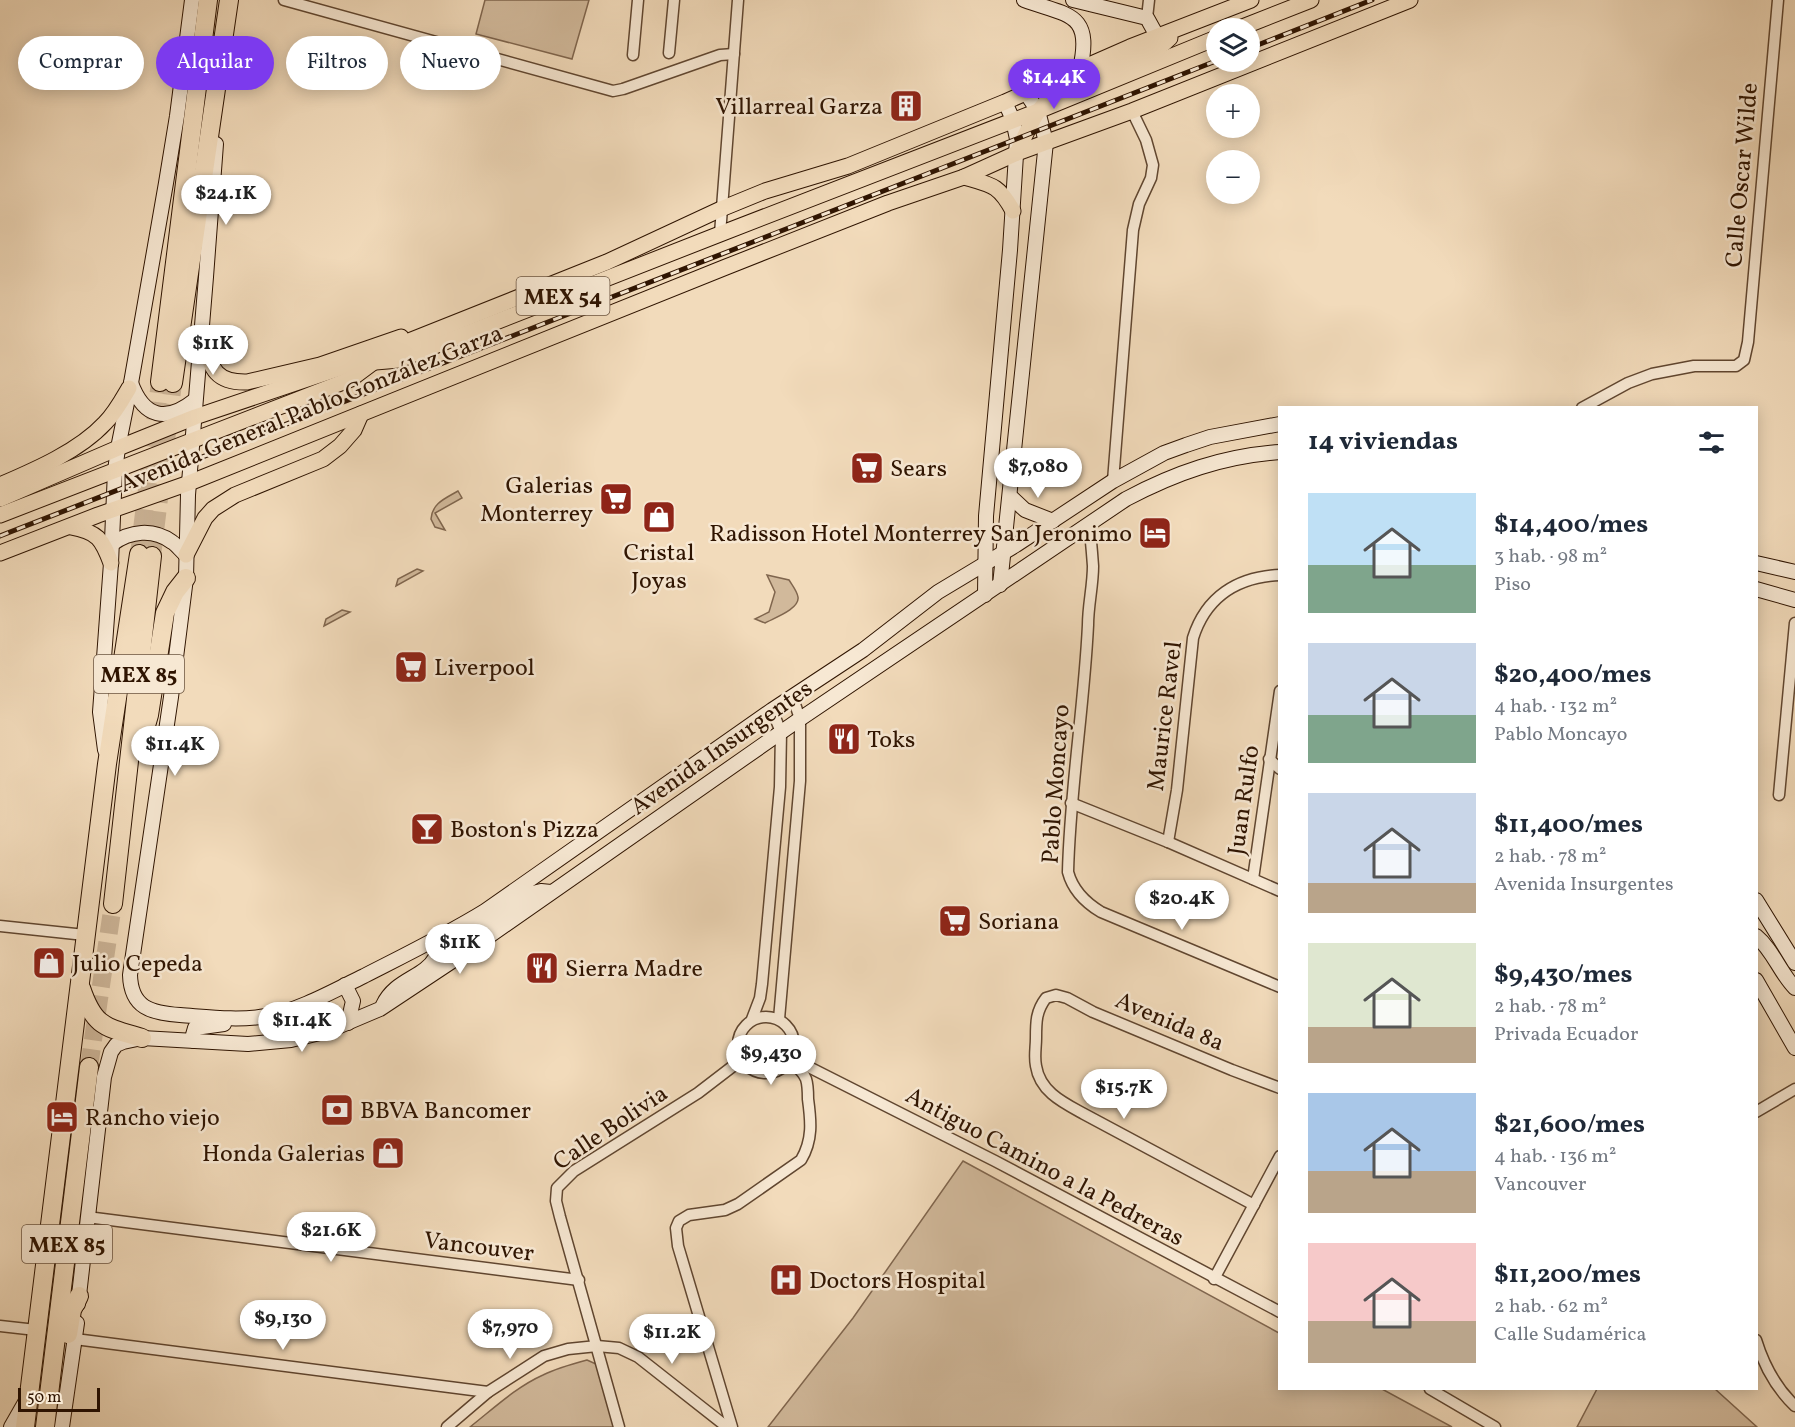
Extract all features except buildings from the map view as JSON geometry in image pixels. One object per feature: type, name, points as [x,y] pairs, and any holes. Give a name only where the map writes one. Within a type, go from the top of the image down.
[{"type":"highway","points":[[208,0],[167,383],[213,120],[229,0]]},
{"type":"highway","name":"MEX 85","points":[[25,1427],[107,764],[145,555],[126,792],[113,904]]},
{"type":"highway","points":[[126,792],[149,715],[165,613],[175,591],[186,578]]},
{"type":"highway","points":[[79,983],[88,1009],[100,1023],[119,1032],[142,1038]]},
{"type":"highway","name":"MEX 85","points":[[51,1425],[89,1067]]},
{"type":"highway","points":[[51,1425],[60,1394],[70,1320],[74,1303],[79,1296]]},
{"type":"main road","name":"MEX 85","points":[[107,764],[100,712],[115,471],[170,160],[192,0]]},
{"type":"main road","points":[[1024,0],[1073,17],[1083,34],[1080,69]]},
{"type":"main road","name":"Avenida General Pablo González Garza","points":[[0,515],[351,380],[394,347],[607,262],[765,191],[848,166],[1005,102],[1157,36],[1251,0]]},
{"type":"main road","points":[[1259,18],[1281,6],[1311,0]]},
{"type":"main road","name":"Avenida General Pablo González Garza","points":[[0,553],[189,483],[758,254],[888,203],[964,177],[1017,153],[1132,111],[1410,0]]},
{"type":"main road","points":[[1073,17],[1076,1],[1147,18],[1157,36]]},
{"type":"main road","points":[[1017,153],[1038,111],[1056,91],[1085,76],[1164,44],[1175,29]]},
{"type":"main road","name":"Avenida General Pablo González Garza","points":[[0,499],[195,417],[352,364],[399,360],[1038,111],[1206,42]]},
{"type":"main road","points":[[1000,585],[1046,142],[1038,111],[1026,93]]},
{"type":"main road","points":[[985,595],[986,516],[1017,153],[1013,120],[1005,102]]},
{"type":"main road","points":[[186,578],[189,483],[216,139],[213,120]]},
{"type":"main road","points":[[964,177],[990,184],[998,189],[1005,195],[1013,211]]},
{"type":"main road","points":[[201,333],[212,367],[217,374],[228,381],[247,382],[320,365],[417,330],[448,327]]},
{"type":"main road","points":[[0,485],[59,457],[91,436],[116,410],[130,386],[141,404],[154,412],[180,411],[195,400]]},
{"type":"main road","points":[[186,555],[205,518],[213,509],[235,495],[322,459],[340,446],[354,430],[361,414]]},
{"type":"main road","name":"Avenida Insurgentes","points":[[186,578],[130,987],[134,997],[147,1008],[165,1014],[247,1018],[269,1016],[306,1003],[345,985],[443,936],[485,911],[772,710],[863,650],[938,592],[1005,552],[1113,481],[1164,453],[1185,445],[1210,437],[1278,424]]},
{"type":"main road","name":"Avenida Insurgentes","points":[[142,1038],[248,1044],[291,1040],[328,1031],[380,1009],[418,986],[800,719],[1126,500],[1155,483],[1222,460],[1278,452]]},
{"type":"main road","points":[[29,472],[41,482],[73,488]]},
{"type":"main road","points":[[1010,496],[1025,510],[1053,521]]},
{"type":"main road","points":[[70,527],[86,530],[98,537],[111,563]]},
{"type":"main road","points":[[112,543],[128,535],[147,532],[171,541],[186,555]]},
{"type":"main road","points":[[1758,564],[1795,573]]},
{"type":"main road","points":[[1758,591],[1795,600]]},
{"type":"main road","points":[[380,1009],[387,994],[429,965],[435,958],[443,936],[477,931],[530,894],[541,891],[552,892]]},
{"type":"main road","points":[[1758,903],[1795,963]]},
{"type":"main road","points":[[1758,938],[1767,947],[1795,988]]},
{"type":"main road","points":[[1758,983],[1795,1048]]},
{"type":"main road","points":[[345,985],[353,1001],[348,1023]]},
{"type":"main road","points":[[194,1041],[195,1028],[247,1018]]},
{"type":"main road","points":[[51,1425],[75,1339],[87,1217],[107,1060],[116,1045],[142,1038]]},
{"type":"main road","points":[[11,1427],[28,1397]]},
{"type":"street","points":[[284,0],[613,91],[720,56],[734,54]]},
{"type":"street","points":[[633,55],[638,0]]},
{"type":"street","points":[[669,53],[674,0]]},
{"type":"street","points":[[720,234],[738,0]]},
{"type":"street","points":[[1147,18],[1149,0]]},
{"type":"street","name":"Calle Oscar Wilde","points":[[1586,406],[1628,383],[1652,374],[1694,366],[1736,366],[1744,360],[1778,0]]},
{"type":"street","points":[[1113,481],[1133,230],[1139,204],[1151,178],[1153,165],[1146,140],[1132,111]]},
{"type":"street","name":"Pablo Moncayo","points":[[1089,524],[1093,566],[1071,803],[1068,872],[1073,887],[1091,906],[1112,917],[1278,986]]},
{"type":"street","name":"Maurice Ravel","points":[[1168,842],[1177,789],[1193,638],[1197,627],[1211,604],[1225,592],[1240,583],[1266,576],[1278,576]]},
{"type":"street","points":[[1779,795],[1795,623]]},
{"type":"street","points":[[779,1019],[800,781],[800,719],[793,698]]},
{"type":"street","name":"Juan Rulfo","points":[[1253,879],[1278,703]]},
{"type":"street","points":[[752,1020],[762,1017],[779,1019],[785,1024],[794,1041],[794,1050],[790,1060],[782,1068],[772,1072],[763,1072],[750,1068],[741,1060],[737,1047],[741,1031],[752,1020],[760,998],[762,984],[780,787],[781,732],[772,710]]},
{"type":"street","points":[[1269,759],[1278,767]]},
{"type":"street","points":[[1071,803],[1278,890]]},
{"type":"street","points":[[0,926],[85,935]]},
{"type":"street","name":"Avenida 8a","points":[[1254,1205],[1061,1102],[1050,1093],[1036,1067],[1036,1015],[1046,998],[1056,995],[1067,998],[1093,1012],[1278,1087]]},
{"type":"street","name":"Calle Bolivia","points":[[620,1427],[556,1201],[557,1188],[574,1171],[592,1158],[698,1093],[741,1060]]},
{"type":"street","points":[[732,1427],[678,1246],[676,1228],[679,1221],[689,1215],[725,1210],[738,1204],[801,1160],[810,1139],[811,1121],[806,1079],[800,1069],[790,1060]]},
{"type":"street","name":"Antiguo Camino a la Pedreras","points":[[790,1060],[995,1161],[1278,1311]]},
{"type":"street","points":[[1758,1111],[1795,1089]]},
{"type":"street","points":[[1214,1279],[1278,1160]]},
{"type":"street","name":"Vancouver","points":[[87,1217],[579,1280]]},
{"type":"street","points":[[0,1326],[36,1330]]},
{"type":"street","points":[[75,1339],[488,1392]]},
{"type":"street","points":[[447,1427],[488,1392],[544,1356],[568,1349],[597,1346],[619,1348],[638,1357],[727,1427]]},
{"type":"street","points":[[1758,1346],[1774,1383],[1795,1406]]},
{"type":"street","points":[[1432,1390],[1495,1427]]},
{"type":"shaded area","points":[[485,0],[589,0],[572,59],[501,41],[501,36],[476,34]]},
{"type":"shaded area","points":[[458,491],[462,498],[435,513],[445,530],[435,527],[431,519],[434,509],[440,502]]},
{"type":"shaded area","points":[[417,569],[423,571],[396,586],[398,579]]},
{"type":"shaded area","points":[[767,575],[789,580],[796,590],[798,601],[791,609],[765,623],[755,619],[769,612],[775,592]]},
{"type":"shaded area","points":[[342,610],[350,612],[324,626],[326,619]]},
{"type":"shaded area","points":[[963,1161],[1278,1332],[1278,1390],[1384,1390],[1452,1427],[768,1427],[853,1318]]},
{"type":"shaded area","points":[[587,1360],[596,1364],[615,1427],[470,1427],[533,1380],[559,1368]]},
{"type":"shaded area","points":[[1596,1390],[1716,1390],[1757,1427],[1577,1427]]},
{"type":"tunnel","points":[[139,554],[160,382]]},
{"type":"tunnel","points":[[152,556],[173,383]]},
{"type":"tunnel","points":[[89,1067],[113,904]]},
{"type":"railway","points":[[1260,44],[1372,0]]},
{"type":"railway","points":[[0,536],[1206,65]]},
{"type":"place","name":"Villarreal Garza","points":[[906,106]]},
{"type":"place","name":"Sears","points":[[867,468]]},
{"type":"place","name":"Galerias Monterrey","points":[[616,499]]},
{"type":"place","name":"Cristal Joyas","points":[[659,517]]},
{"type":"place","name":"Radisson Hotel Monterrey San Jeronimo","points":[[1155,533]]},
{"type":"place","name":"Liverpool","points":[[411,667]]},
{"type":"place","name":"Toks","points":[[844,739]]},
{"type":"place","name":"Boston's Pizza","points":[[427,829]]},
{"type":"place","name":"Soriana","points":[[955,921]]},
{"type":"place","name":"Julio Cepeda","points":[[49,963]]},
{"type":"place","name":"Sierra Madre","points":[[542,968]]},
{"type":"place","name":"BBVA Bancomer","points":[[337,1110]]},
{"type":"place","name":"Rancho viejo","points":[[62,1117]]},
{"type":"place","name":"Honda Galerias","points":[[388,1153]]},
{"type":"place","name":"Doctors Hospital","points":[[786,1280]]}]
